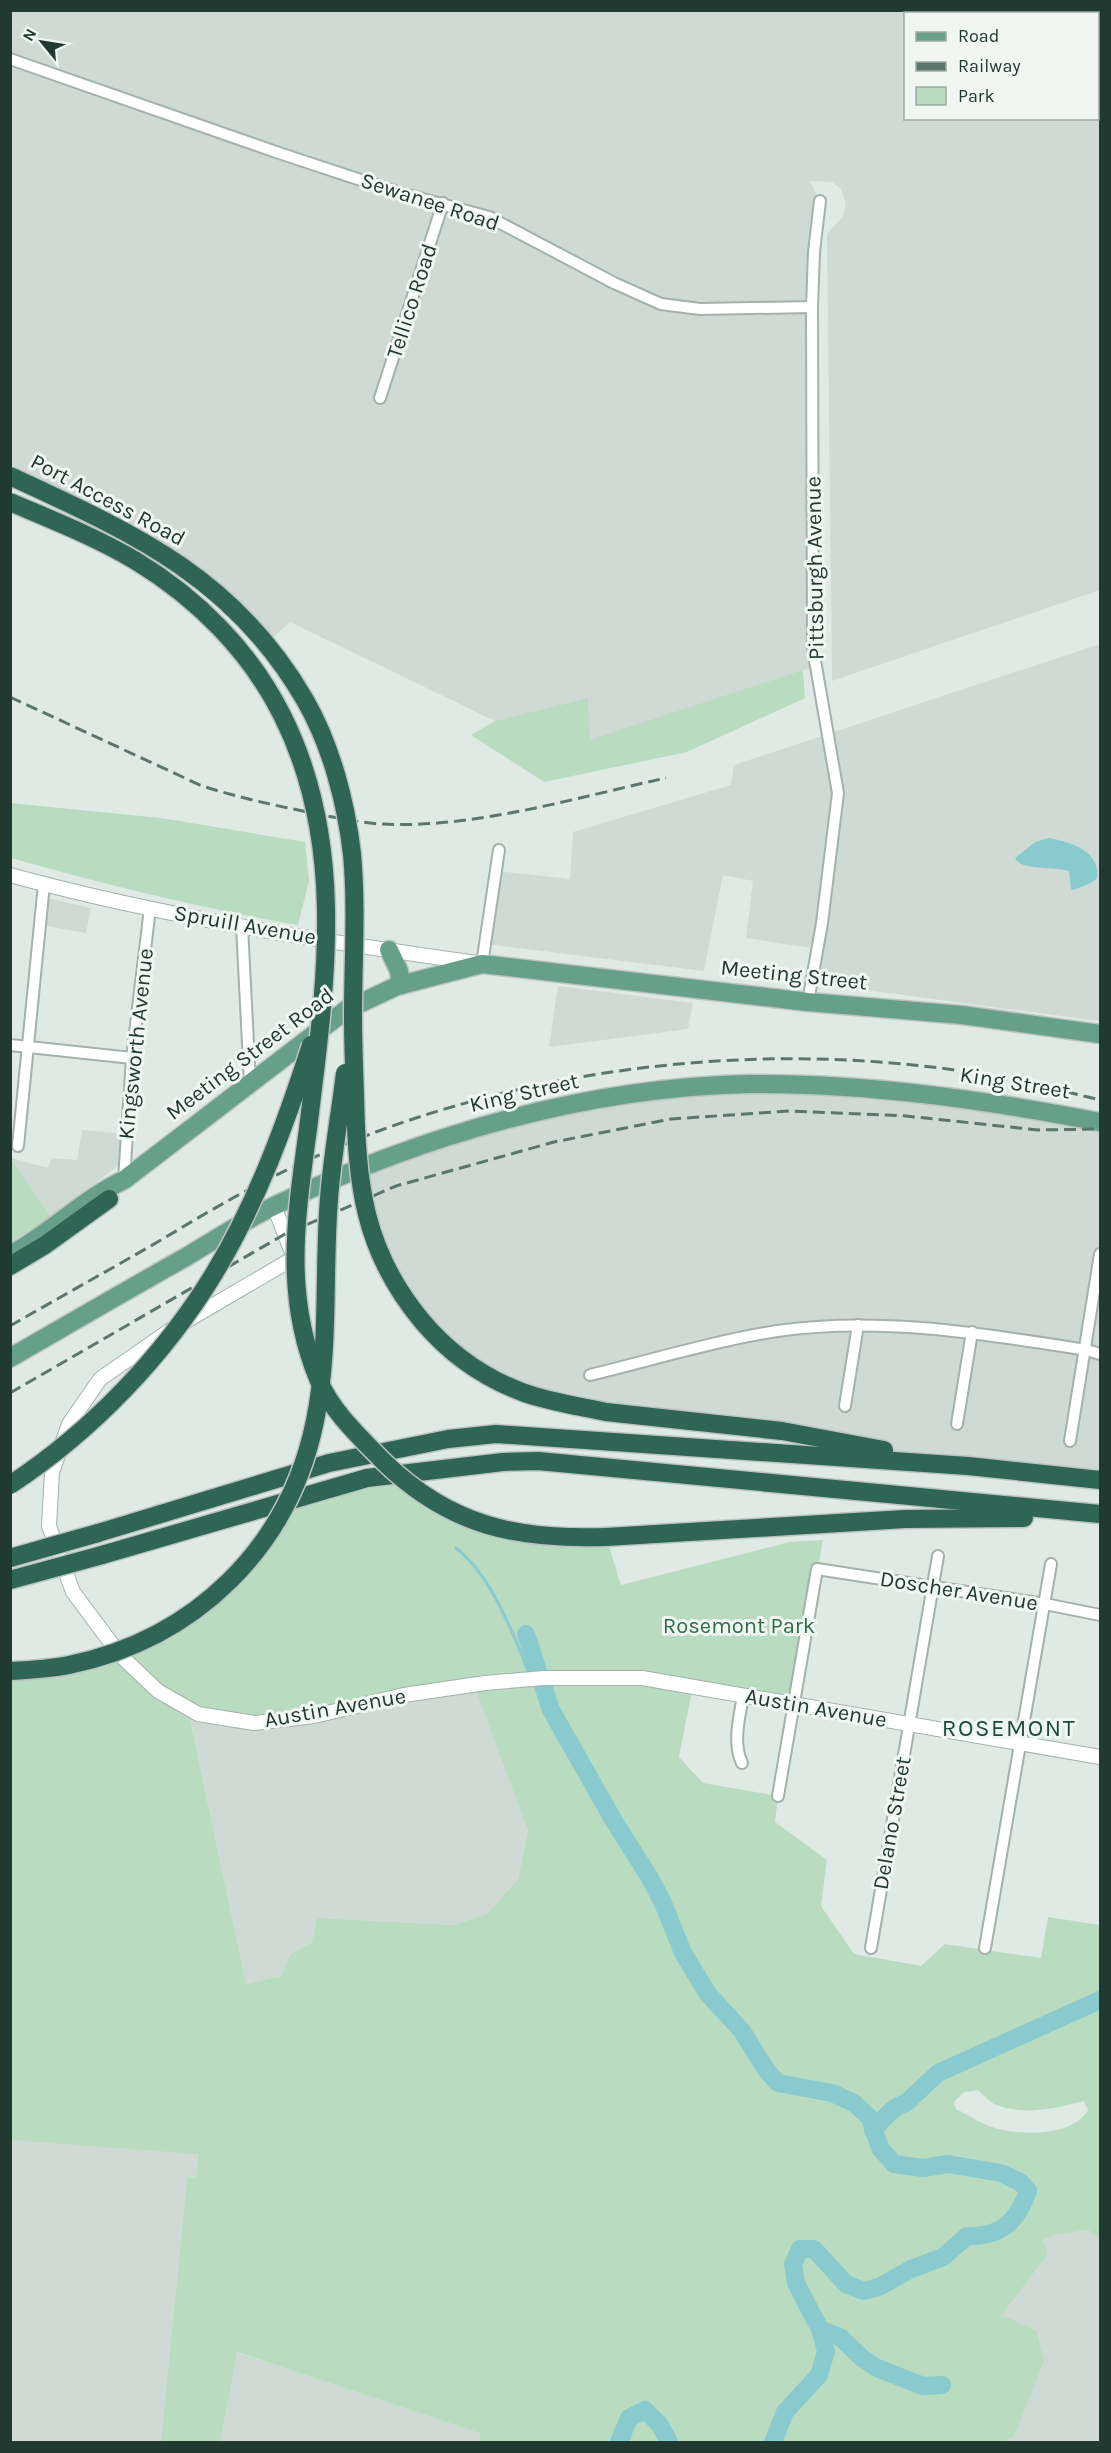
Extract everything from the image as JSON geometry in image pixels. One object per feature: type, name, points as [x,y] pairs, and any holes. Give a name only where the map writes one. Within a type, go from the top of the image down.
[{"type":"highway","name":"Port Access Road","points":[[10,476],[140,538],[194,573],[241,616],[290,676],[320,731],[331,759],[348,827],[354,881],[353,1015]]},
{"type":"highway","name":"Port Access Road","points":[[10,502],[100,542],[163,579],[220,628],[244,655],[264,684],[281,712],[298,749],[323,846],[327,900],[324,994]]},
{"type":"highway","points":[[10,1485],[68,1442],[116,1398],[176,1330],[204,1290],[234,1238],[281,1131],[311,1045],[324,994]]},
{"type":"highway","points":[[324,994],[295,1226],[294,1270],[299,1313],[320,1383],[332,1404],[366,1444],[411,1486],[432,1501],[459,1515],[514,1533],[560,1538],[928,1518],[1101,1519]]},
{"type":"highway","points":[[353,1015],[356,1133],[361,1192],[375,1244],[399,1291],[429,1330],[453,1353],[496,1382],[561,1404],[606,1412],[782,1431],[968,1466]]},
{"type":"highway","points":[[10,1671],[68,1666],[105,1655],[161,1632],[183,1619],[222,1590],[237,1575],[261,1543],[295,1486],[315,1420],[324,1345],[329,1199],[353,1015]]},
{"type":"highway","points":[[10,1266],[45,1245],[109,1199]]},
{"type":"highway","points":[[10,1257],[57,1226]]},
{"type":"highway","points":[[10,1558],[329,1463],[448,1439],[496,1434],[968,1466],[1101,1480]]},
{"type":"highway","points":[[10,1580],[367,1478],[503,1462],[538,1461],[1101,1514]]},
{"type":"main road","points":[[389,950],[399,971],[401,985]]},
{"type":"main road","name":"Meeting Street","points":[[482,964],[808,1002],[962,1016],[1101,1034]]},
{"type":"main road","name":"Meeting Street Road","points":[[57,1226],[106,1188],[124,1180],[346,1010],[401,985],[482,964]]},
{"type":"main road","name":"King Street","points":[[10,1358],[274,1206],[358,1168],[446,1137],[540,1110],[658,1091],[750,1084],[858,1088],[997,1102],[1101,1122]]},
{"type":"main road","name":"Meeting Street Road","points":[[10,1273],[49,1248],[109,1199],[124,1180]]},
{"type":"street","name":"Sewanee Road","points":[[10,59],[397,192],[489,217],[614,283],[661,304],[700,309],[812,307]]},
{"type":"street","name":"Pittsburgh Avenue","points":[[808,1002],[822,923],[838,793],[813,649],[812,307],[814,252],[820,201]]},
{"type":"street","name":"Tellico Road","points":[[380,398],[443,203]]},
{"type":"street","points":[[482,964],[499,850]]},
{"type":"street","name":"Spruill Avenue","points":[[10,875],[150,908],[242,926],[482,964]]},
{"type":"street","points":[[18,1146],[44,884]]},
{"type":"street","name":"Kingsworth Avenue","points":[[124,1180],[132,1058],[150,908]]},
{"type":"street","points":[[242,926],[250,1083]]},
{"type":"street","points":[[10,1045],[132,1058]]},
{"type":"street","name":"Austin Avenue","points":[[274,1206],[294,1258],[169,1331],[100,1379],[69,1424],[52,1472],[49,1526],[73,1592],[120,1655],[158,1690],[198,1714],[254,1723],[314,1716],[405,1695],[485,1683],[537,1678],[642,1678],[1101,1757]]},
{"type":"street","points":[[1070,1441],[1101,1254]]},
{"type":"street","points":[[590,1375],[718,1343],[778,1331],[858,1325],[972,1332],[1101,1354]]},
{"type":"street","points":[[845,1406],[858,1325]]},
{"type":"street","points":[[957,1424],[972,1332]]},
{"type":"street","name":"Delano Street","points":[[871,1948],[938,1556]]},
{"type":"street","points":[[985,1948],[1051,1564]]},
{"type":"street","name":"Doscher Avenue","points":[[794,1703],[817,1569],[1045,1604],[1101,1615]]},
{"type":"street","points":[[742,1763],[738,1756],[737,1735],[743,1695]]},
{"type":"street","points":[[778,1797],[794,1703]]},
{"type":"shaded area","points":[[11,11],[1100,11],[1100,590],[832,681],[827,234],[843,216],[846,203],[841,189],[832,182],[810,181],[820,201],[814,252],[816,666],[589,741],[588,698],[495,721],[290,622],[266,644],[202,579],[11,476]]},
{"type":"shaded area","points":[[1100,644],[1100,1021],[812,983],[818,949],[746,938],[753,881],[723,875],[704,971],[485,944],[496,871],[570,879],[573,832],[731,785],[734,765]]},
{"type":"shaded area","points":[[43,897],[91,908],[86,933],[40,925]]},
{"type":"shaded area","points":[[558,986],[693,1003],[688,1029],[549,1047]]},
{"type":"shaded area","points":[[858,1088],[1100,1123],[1100,1480],[968,1466],[782,1431],[606,1412],[496,1381],[399,1291],[358,1168],[446,1137],[658,1091]]},
{"type":"shaded area","points":[[82,1130],[127,1134],[125,1160],[51,1217],[11,1158],[48,1168],[52,1158],[77,1160]]},
{"type":"shaded area","points":[[474,1684],[528,1831],[518,1879],[487,1914],[454,1925],[317,1918],[312,1942],[290,1955],[281,1976],[246,1984],[188,1708]]},
{"type":"shaded area","points":[[10,1744],[201,2111],[196,2178],[187,2177],[161,2442],[11,2442]]},
{"type":"shaded area","points":[[1088,2230],[1100,2240],[1100,2442],[1002,2442],[1036,2330],[1002,2315],[1048,2254],[1043,2240],[1053,2235]]},
{"type":"shaded area","points":[[236,2352],[481,2433],[480,2442],[220,2442]]},
{"type":"green space","points":[[803,670],[805,698],[687,752],[544,782],[471,735],[495,721],[588,698],[590,740]]},
{"type":"green space","points":[[10,803],[161,818],[305,842],[309,881],[298,925],[153,895],[11,858]]},
{"type":"green space","points":[[10,1157],[51,1217],[11,1243],[10,1243]]},
{"type":"green space","name":"Rosemont Park","points":[[397,1474],[459,1515],[606,1537],[621,1585],[790,1542],[823,1540],[794,1703],[693,1686],[679,1757],[703,1783],[778,1796],[775,1822],[827,1860],[821,1906],[854,1954],[921,1966],[945,1944],[1041,1958],[1048,1917],[1100,1925],[1100,2240],[1088,2230],[1053,2235],[1043,2240],[1048,2254],[1002,2315],[1036,2330],[1044,2361],[1014,2436],[1002,2442],[480,2442],[480,2433],[237,2352],[220,2442],[161,2442],[187,2177],[196,2178],[198,2154],[11,2140],[10,1671],[50,1668],[183,1619],[289,1501]],"holes":[[[474,1685],[528,1831],[518,1879],[487,1914],[454,1925],[317,1918],[312,1942],[290,1955],[281,1976],[246,1984],[188,1709],[254,1723]],[[978,2090],[994,2104],[1007,2108],[1040,2110],[1084,2101],[1088,2110],[1070,2126],[1057,2130],[1014,2132],[985,2124],[956,2109],[954,2102],[964,2092]]]},
{"type":"water","points":[[1049,838],[1072,844],[1086,851],[1095,862],[1098,874],[1096,879],[1074,890],[1071,889],[1069,871],[1031,867],[1018,862],[1015,858],[1035,842]]},
{"type":"waterway","points":[[456,1548],[469,1560],[491,1590],[509,1624],[530,1675]]},
{"type":"waterway","points":[[526,1634],[551,1710],[614,1821],[650,1878],[663,1903],[683,1953],[708,1994],[742,2031],[767,2071],[778,2083],[832,2093],[854,2103],[870,2118],[880,2148],[894,2164],[923,2168],[948,2164],[1001,2173],[1020,2182],[1028,2191],[1019,2211],[1006,2226],[989,2234],[967,2236],[943,2257],[911,2269],[879,2287],[864,2291],[846,2284],[814,2249],[800,2249],[793,2264],[796,2283],[820,2329],[826,2351],[819,2375],[785,2412],[773,2442]]},
{"type":"waterway","points":[[534,1683],[582,1777],[691,1958]]},
{"type":"waterway","points":[[873,2131],[888,2114],[906,2103],[938,2073],[1100,2000]]},
{"type":"waterway","points":[[820,2329],[840,2337],[862,2358],[877,2368],[923,2386],[942,2385]]},
{"type":"waterway","points":[[619,2442],[629,2418],[645,2410],[660,2425],[669,2442]]},
{"type":"railway","points":[[10,697],[202,786],[281,807],[371,823],[416,824],[488,817],[666,778]]},
{"type":"railway","points":[[10,1326],[233,1198],[308,1160],[379,1131],[452,1107],[528,1087],[604,1073],[682,1064],[760,1059],[837,1060],[961,1071],[1100,1100]]},
{"type":"railway","points":[[10,1393],[285,1234],[396,1186],[554,1142],[671,1119],[789,1111],[906,1116],[1038,1130],[1100,1129]]},
{"type":"district","name":"ROSEMONT","points":[[1009,1728]]}]
